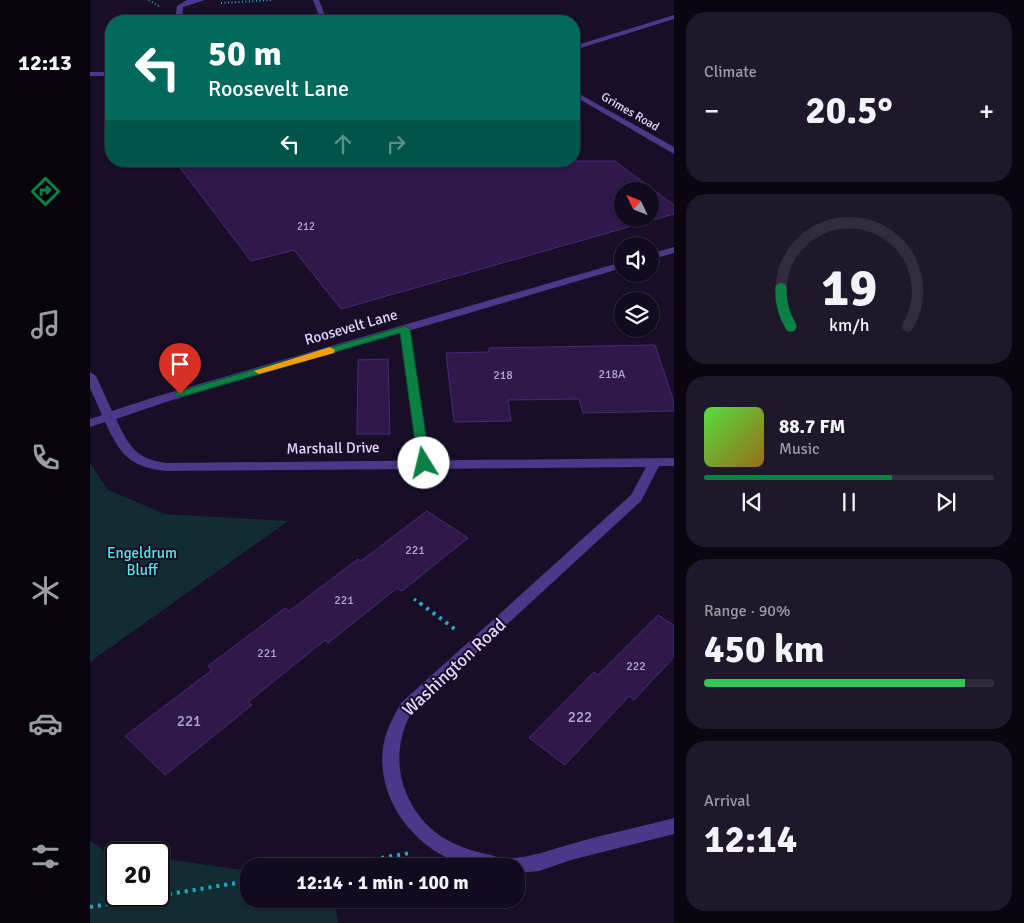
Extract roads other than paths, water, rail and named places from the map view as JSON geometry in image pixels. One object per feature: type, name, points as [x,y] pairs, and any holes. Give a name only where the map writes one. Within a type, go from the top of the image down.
[{"type":"street","points":[[179,15],[180,6],[188,2],[202,0]]},
{"type":"street","points":[[316,0],[322,15]]},
{"type":"street","points":[[580,46],[674,18]]},
{"type":"street","points":[[90,74],[105,74]]},
{"type":"street","name":"Grimes Road","points":[[580,97],[674,152]]},
{"type":"street","points":[[659,254],[674,250]]},
{"type":"street","name":"Roosevelt Lane","points":[[90,423],[108,416],[614,267]]},
{"type":"street","points":[[405,329],[424,463]]},
{"type":"street","name":"Marshall Drive","points":[[90,376],[123,447],[148,465],[166,467],[674,462]]},
{"type":"street","name":"Washington Road","points":[[464,858],[435,843],[409,816],[397,794],[390,766],[392,737],[406,708],[636,498],[655,462]]},
{"type":"street","name":"Washington Road","points":[[525,864],[539,863],[571,852],[674,826]]},
{"type":"park label","name":"Engeldrum Bluff","points":[[142,562]]}]
